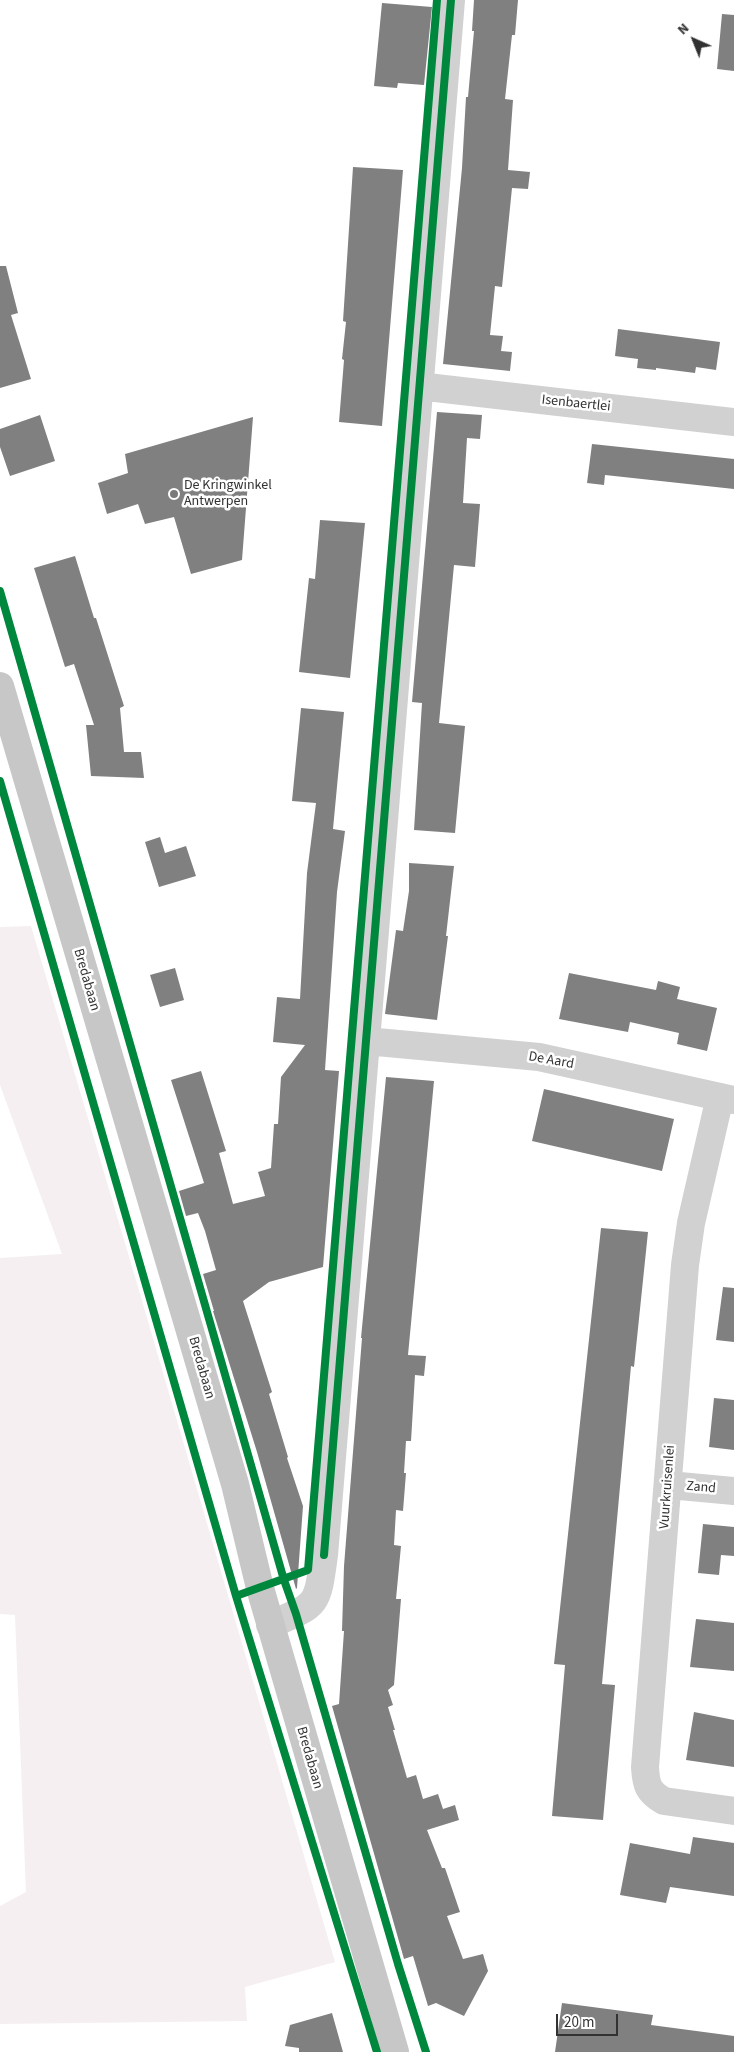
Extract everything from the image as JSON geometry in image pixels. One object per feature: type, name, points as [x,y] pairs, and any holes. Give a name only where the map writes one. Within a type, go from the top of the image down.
[{"type":"main road","name":"Bredabaan","points":[[0,686],[235,1484],[270,1625],[395,2052]]},
{"type":"street","points":[[270,1625],[306,1609],[314,1601],[320,1590],[325,1546],[450,0]]},
{"type":"street","name":"Isenbaertlei","points":[[418,386],[734,422]]},
{"type":"street","name":"De Aard","points":[[366,1041],[539,1057],[727,1098]]},
{"type":"street","name":"Vuurkruisenlei","points":[[727,1098],[691,1223],[685,1265],[669,1485],[645,1767],[646,1784],[655,1796],[664,1801],[734,1811]]},
{"type":"street","name":"Zand","points":[[669,1485],[734,1491]]},
{"type":"shaded area","points":[[31,926],[335,1962],[245,1987],[247,2021],[0,2024],[0,1906],[26,1892],[15,1615],[0,1614],[0,1258],[62,1254],[0,1085],[0,927]]},
{"type":"building","points":[[474,0],[518,0],[515,35],[512,35],[505,99],[513,100],[508,170],[530,172],[528,189],[512,188],[502,287],[495,286],[490,335],[503,336],[501,351],[512,352],[510,371],[443,364],[462,168],[466,97],[468,97],[474,31],[472,31]]},
{"type":"building","points":[[382,3],[432,7],[424,85],[398,83],[397,88],[374,86]]},
{"type":"building","points":[[722,14],[734,15],[734,71],[717,69]]},
{"type":"building","points":[[353,167],[403,170],[382,426],[339,422],[344,360],[342,359],[346,322],[343,321]]},
{"type":"building","points":[[0,266],[6,266],[18,313],[11,315],[31,379],[0,388]]},
{"type":"building","points":[[618,329],[720,342],[716,370],[696,367],[695,373],[656,368],[656,370],[637,368],[638,359],[615,356]]},
{"type":"building","points":[[437,412],[482,415],[480,439],[467,438],[463,503],[480,504],[475,567],[454,565],[439,723],[465,726],[455,833],[414,830],[422,703],[412,702]]},
{"type":"building","points":[[40,415],[55,461],[10,476],[0,447],[0,429]]},
{"type":"building","name":"De Kringwinkel Antwerpen","points":[[253,417],[242,560],[191,574],[174,517],[145,524],[138,504],[107,514],[98,483],[128,473],[125,454]]},
{"type":"building","points":[[592,444],[734,459],[734,489],[605,475],[604,485],[587,483]]},
{"type":"building","points":[[320,520],[365,523],[350,678],[299,672],[309,578],[315,579]]},
{"type":"building","points":[[75,556],[124,706],[120,708],[124,752],[141,752],[144,778],[91,776],[86,725],[94,725],[74,664],[65,667],[34,568]]},
{"type":"building","points":[[301,708],[344,712],[333,829],[345,831],[337,892],[325,1070],[339,1071],[323,1267],[269,1282],[243,1301],[272,1392],[269,1394],[303,1506],[296,1589],[203,1274],[216,1270],[205,1231],[198,1213],[186,1216],[179,1191],[204,1183],[171,1080],[201,1071],[226,1151],[219,1153],[233,1204],[265,1196],[258,1172],[271,1168],[274,1124],[278,1124],[281,1077],[305,1045],[273,1042],[277,997],[300,999],[307,873],[316,803],[292,801]]},
{"type":"building","points":[[160,837],[165,853],[186,846],[196,876],[159,887],[145,842]]},
{"type":"building","points":[[409,863],[454,866],[446,936],[448,936],[437,1020],[385,1014],[396,930],[403,931],[409,891]]},
{"type":"building","points":[[175,968],[184,1000],[160,1007],[150,975]]},
{"type":"building","points":[[569,973],[656,990],[658,981],[680,987],[677,999],[717,1008],[707,1051],[677,1044],[679,1033],[630,1022],[628,1032],[559,1019]]},
{"type":"building","points":[[386,1077],[434,1081],[408,1355],[426,1356],[424,1376],[415,1375],[411,1441],[406,1441],[403,1511],[396,1510],[394,1545],[401,1546],[396,1599],[401,1599],[394,1685],[388,1690],[393,1705],[388,1707],[407,1778],[416,1775],[423,1799],[438,1794],[443,1809],[455,1805],[459,1820],[427,1830],[442,1868],[445,1868],[460,1912],[447,1916],[463,1959],[483,1954],[488,1971],[464,2016],[436,2003],[428,2006],[413,1956],[404,1959],[332,1706],[339,1704],[344,1631],[342,1631],[344,1566],[361,1338]]},
{"type":"building","points":[[544,1089],[674,1119],[662,1171],[532,1141]]},
{"type":"building","points":[[601,1228],[648,1232],[634,1367],[631,1366],[602,1684],[615,1685],[603,1820],[552,1816],[565,1665],[554,1664]]},
{"type":"building","points":[[723,1287],[734,1288],[734,1342],[716,1340]]},
{"type":"building","points":[[714,1398],[734,1400],[734,1450],[709,1447]]},
{"type":"building","points":[[703,1524],[734,1527],[734,1556],[721,1555],[719,1575],[698,1573]]},
{"type":"building","points":[[696,1619],[734,1623],[734,1671],[690,1667]]},
{"type":"building","points":[[694,1712],[734,1720],[734,1767],[686,1760]]},
{"type":"building","points":[[693,1837],[734,1843],[734,1896],[670,1887],[666,1903],[620,1895],[630,1843],[690,1854]]},
{"type":"building","points":[[562,2003],[653,2015],[651,2025],[734,2036],[734,2052],[555,2052]]},
{"type":"building","points":[[332,2013],[343,2052],[299,2052],[299,2048],[285,2046],[290,2025]]},
{"type":"cycle path","points":[[236,1596],[308,1570],[437,0]]},
{"type":"cycle path","points":[[324,1555],[451,0]]},
{"type":"cycle path","points":[[0,591],[284,1580],[296,1614],[398,1964],[426,2052]]},
{"type":"cycle path","points":[[0,781],[236,1596],[377,2052]]},
{"type":"place","name":"De Kringwinkel Antwerpen","points":[[174,494]]}]
